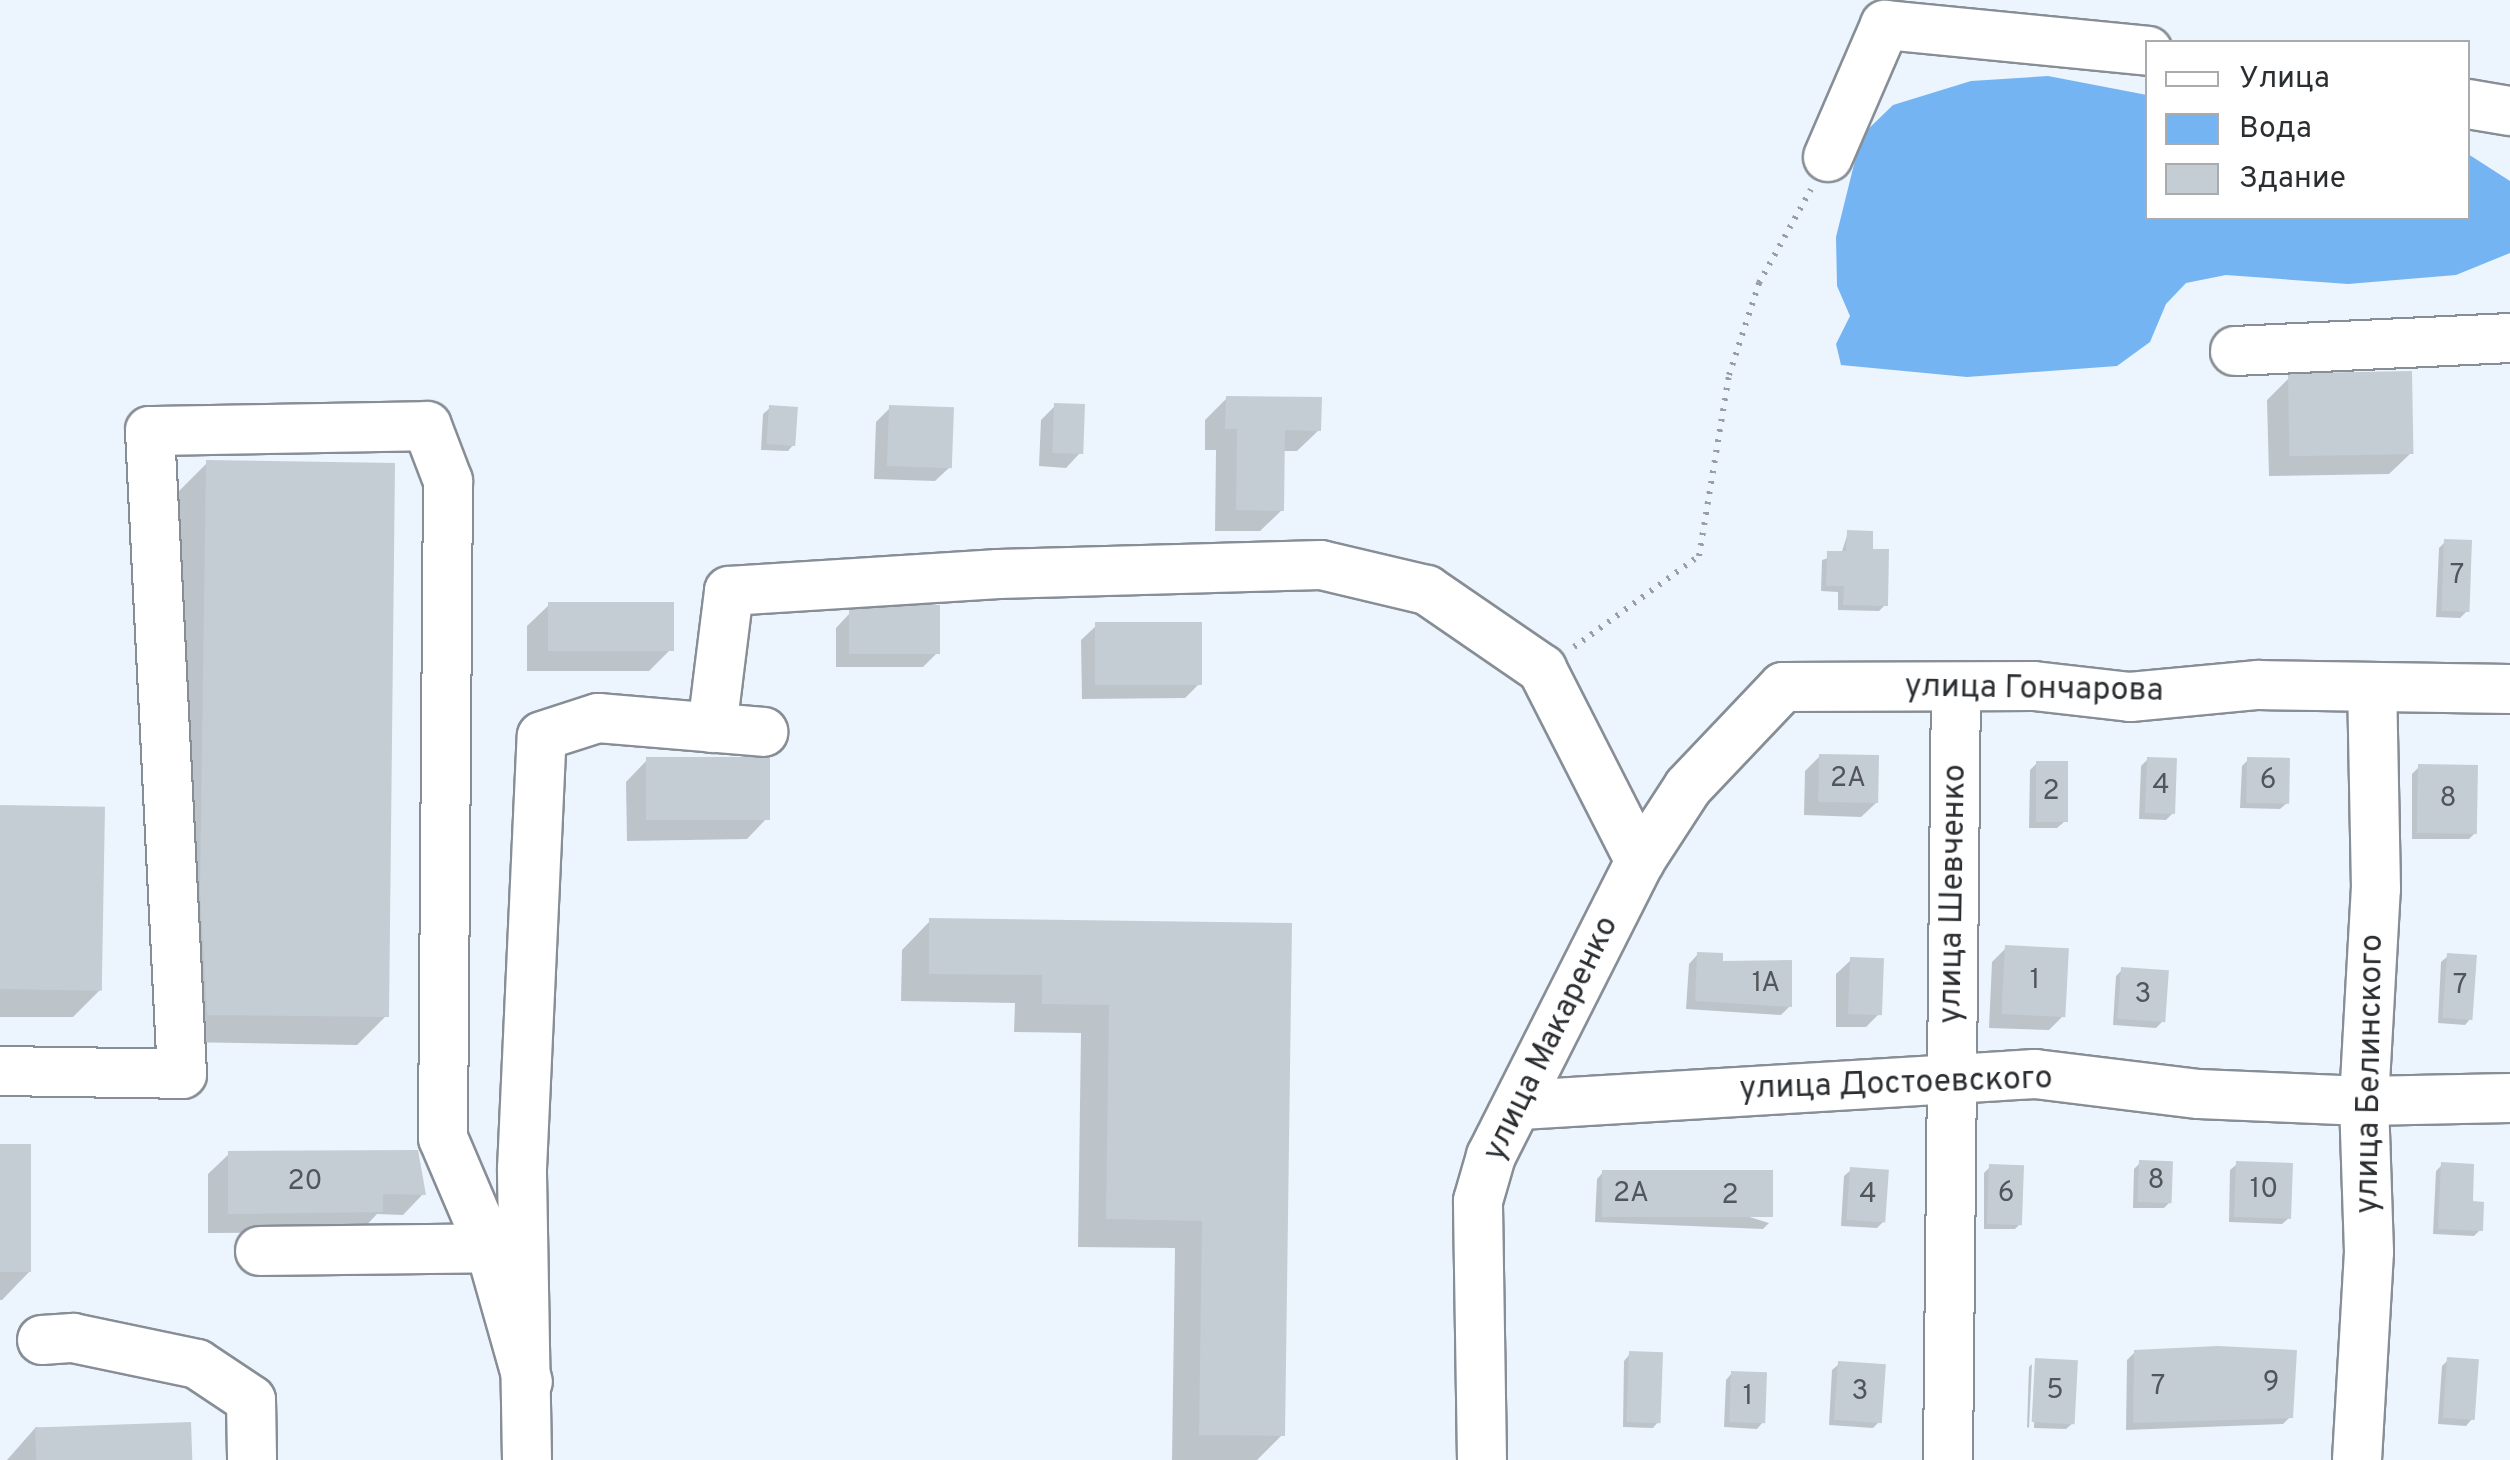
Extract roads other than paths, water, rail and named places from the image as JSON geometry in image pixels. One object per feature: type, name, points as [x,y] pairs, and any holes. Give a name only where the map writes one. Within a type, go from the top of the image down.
[{"type":"street","points":[[1828,157],[1886,25],[2145,51]]},
{"type":"street","points":[[2470,104],[2510,111]]},
{"type":"street","points":[[2235,351],[2510,338]]},
{"type":"street","points":[[0,1072],[182,1074],[150,432],[426,426],[448,481],[443,1138],[490,1248],[528,1382]]},
{"type":"street","points":[[712,728],[729,592],[998,574],[1321,565],[1428,590],[1542,670],[1640,862]]},
{"type":"street","name":"улица Гончарова","points":[[1640,862],[1688,787],[1783,687],[1956,687],[2130,696],[2258,685],[2510,689]]},
{"type":"street","name":"улица Шевченко","points":[[1948,1460],[1956,687]]},
{"type":"street","name":"улица Белинского","points":[[2357,1460],[2369,1252],[2364,1102],[2376,889],[2372,688]]},
{"type":"street","points":[[527,1460],[522,1169],[542,736],[598,718],[763,732]]},
{"type":"street","name":"улица Макаренко","points":[[1482,1460],[1478,1200],[1490,1156],[1521,1105],[1640,862]]},
{"type":"street","name":"улица Достоевского","points":[[1521,1105],[2035,1074],[2198,1094],[2364,1102],[2510,1098]]},
{"type":"street","points":[[260,1251],[490,1248]]},
{"type":"street","points":[[42,1340],[73,1338],[197,1364],[250,1400],[252,1460]]},
{"type":"water","points":[[2048,76],[2145,95],[2145,220],[2470,220],[2470,155],[2510,181],[2510,253],[2456,275],[2348,284],[2226,275],[2186,283],[2166,304],[2150,342],[2117,366],[1967,377],[1841,365],[1836,344],[1850,316],[1837,286],[1836,237],[1861,136],[1893,105],[1971,81]]}]
